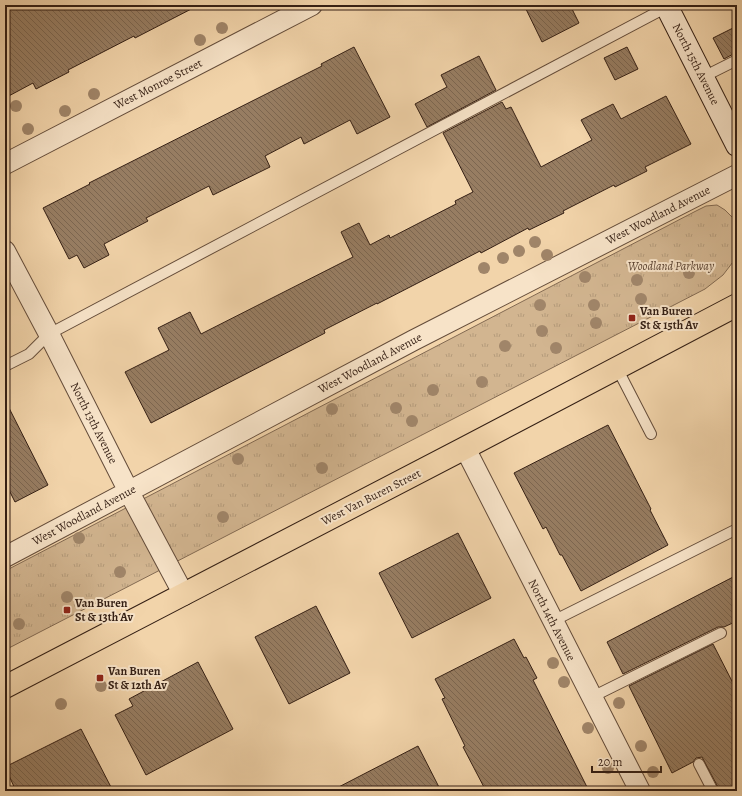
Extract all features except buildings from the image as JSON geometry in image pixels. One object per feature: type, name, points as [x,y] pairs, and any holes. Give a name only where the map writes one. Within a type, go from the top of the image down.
[{"type":"main road","name":"West Van Buren Street","points":[[5,687],[184,595],[737,305]]},
{"type":"street","name":"West Monroe Street","points":[[5,164],[312,5]]},
{"type":"street","name":"North 15th Avenue","points":[[667,6],[737,145]]},
{"type":"street","name":"West Woodland Avenue","points":[[5,557],[414,340],[737,175]]},
{"type":"street","name":"North 13th Avenue","points":[[5,251],[49,334],[128,492],[184,595]]},
{"type":"street","name":"North 14th Avenue","points":[[465,448],[640,791]]},
{"type":"lane","points":[[5,366],[29,354],[49,334],[667,6]]},
{"type":"lane","points":[[703,77],[737,60]]},
{"type":"lane","points":[[617,368],[651,434]]},
{"type":"lane","points":[[553,621],[737,529]]},
{"type":"lane","points":[[592,697],[721,633]]},
{"type":"lane","points":[[699,764],[713,791]]},
{"type":"green space","name":"Woodland Parkway","points":[[717,205],[733,218],[736,233],[736,258],[723,275],[705,289],[5,650],[5,571],[694,212],[706,206]]},
{"type":"place","name":"Van Buren St & 15th Av","points":[[632,318]]},
{"type":"place","name":"Van Buren St & 13th Av","points":[[67,610]]},
{"type":"place","name":"Van Buren St & 12th Av","points":[[100,678]]}]
